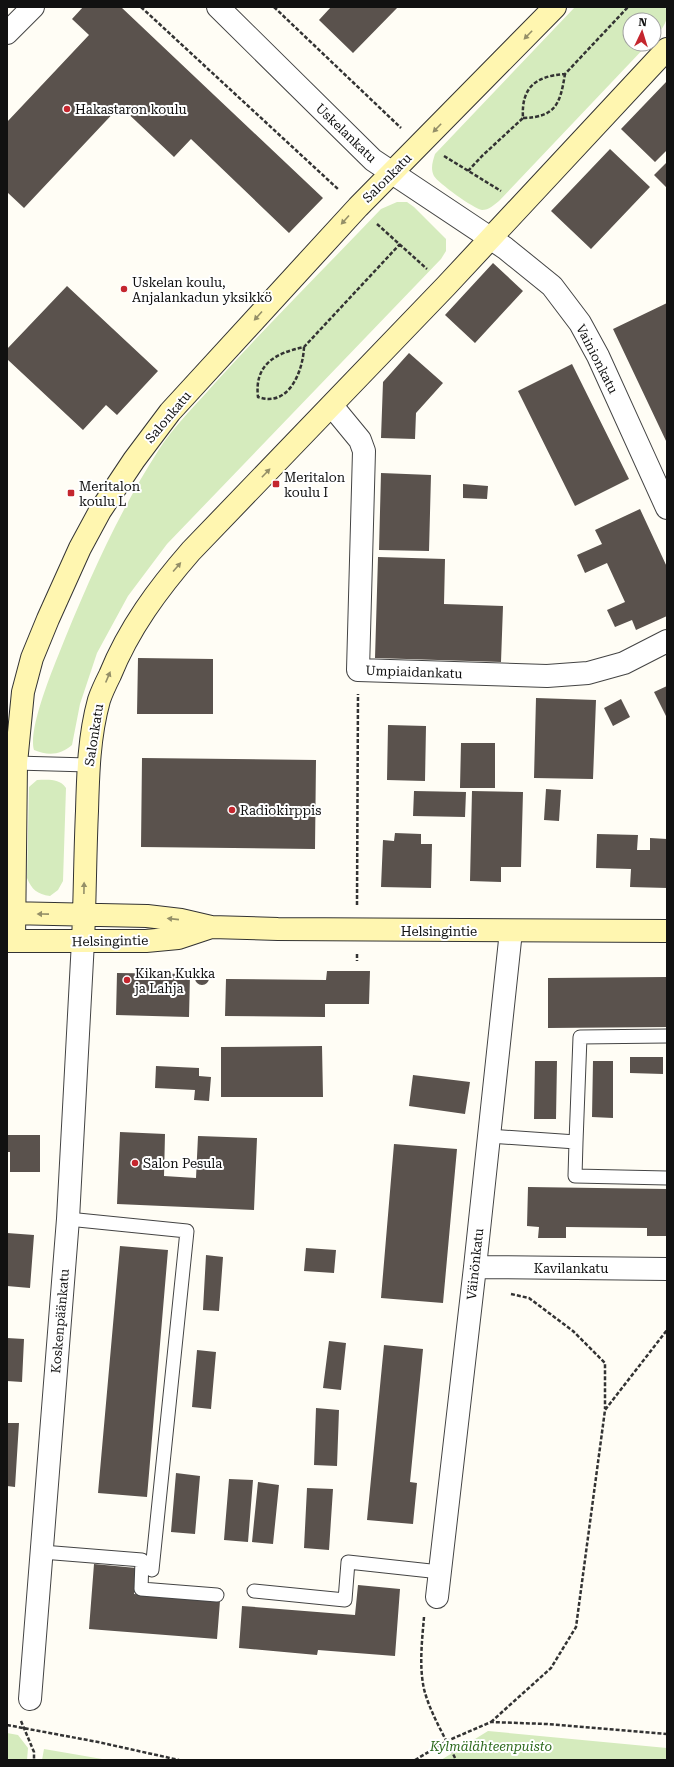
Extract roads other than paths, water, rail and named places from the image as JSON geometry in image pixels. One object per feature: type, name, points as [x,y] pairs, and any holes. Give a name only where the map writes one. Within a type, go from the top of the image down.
[{"type":"main road","name":"Salonkatu","points":[[11,941],[10,913],[16,763],[23,692],[32,658],[51,613],[80,548],[100,511],[134,460],[170,412],[358,207],[555,7]]},
{"type":"main road","name":"Salonkatu","points":[[83,941],[88,765],[99,699],[125,640],[142,613],[165,581],[191,551],[332,406],[523,205],[667,49]]},
{"type":"main road","name":"Helsingintie","points":[[10,913],[147,916],[181,920],[211,927],[356,930],[667,931]]},
{"type":"main road","name":"Helsingintie","points":[[11,941],[146,941],[178,938],[211,927]]},
{"type":"street","points":[[7,33],[32,7]]},
{"type":"street","name":"Uskelankatu","points":[[218,7],[373,160],[391,174],[490,239]]},
{"type":"street","name":"Vainionkatu","points":[[490,239],[505,248],[552,286],[580,323],[598,356],[667,508]]},
{"type":"street","name":"Umpiaidankatu","points":[[332,406],[360,440],[364,452],[358,670],[547,676],[588,673],[624,663],[667,641]]},
{"type":"street","name":"Väinönkatu","points":[[437,1597],[475,1267],[511,931]]},
{"type":"street","name":"Koskenpäänkatu","points":[[30,1699],[68,1219],[83,941]]},
{"type":"street","name":"Kavilankatu","points":[[475,1267],[667,1268]]},
{"type":"lane","points":[[16,763],[88,765]]},
{"type":"lane","points":[[667,1036],[580,1037],[575,1176],[667,1178]]},
{"type":"lane","points":[[489,1136],[576,1142]]},
{"type":"lane","points":[[68,1219],[187,1231],[152,1570]]},
{"type":"lane","points":[[42,1552],[142,1560],[141,1589],[217,1595]]},
{"type":"lane","points":[[254,1591],[345,1600],[348,1562],[440,1572]]},
{"type":"place","name":"Hakastaron koulu","points":[[67,109]]},
{"type":"place","name":"Uskelan koulu, Anjalankadun yksikkö","points":[[124,289]]},
{"type":"place","name":"Meritalon koulu I","points":[[276,484]]},
{"type":"place","name":"Meritalon koulu L","points":[[71,493]]},
{"type":"place","name":"Radiokirppis","points":[[232,810]]},
{"type":"place","name":"Kikan Kukka ja Lahja","points":[[127,980]]},
{"type":"place","name":"Salon Pesula","points":[[135,1163]]},
{"type":"park label","name":"Kylmälähteenpuisto","points":[[491,1746]]}]
